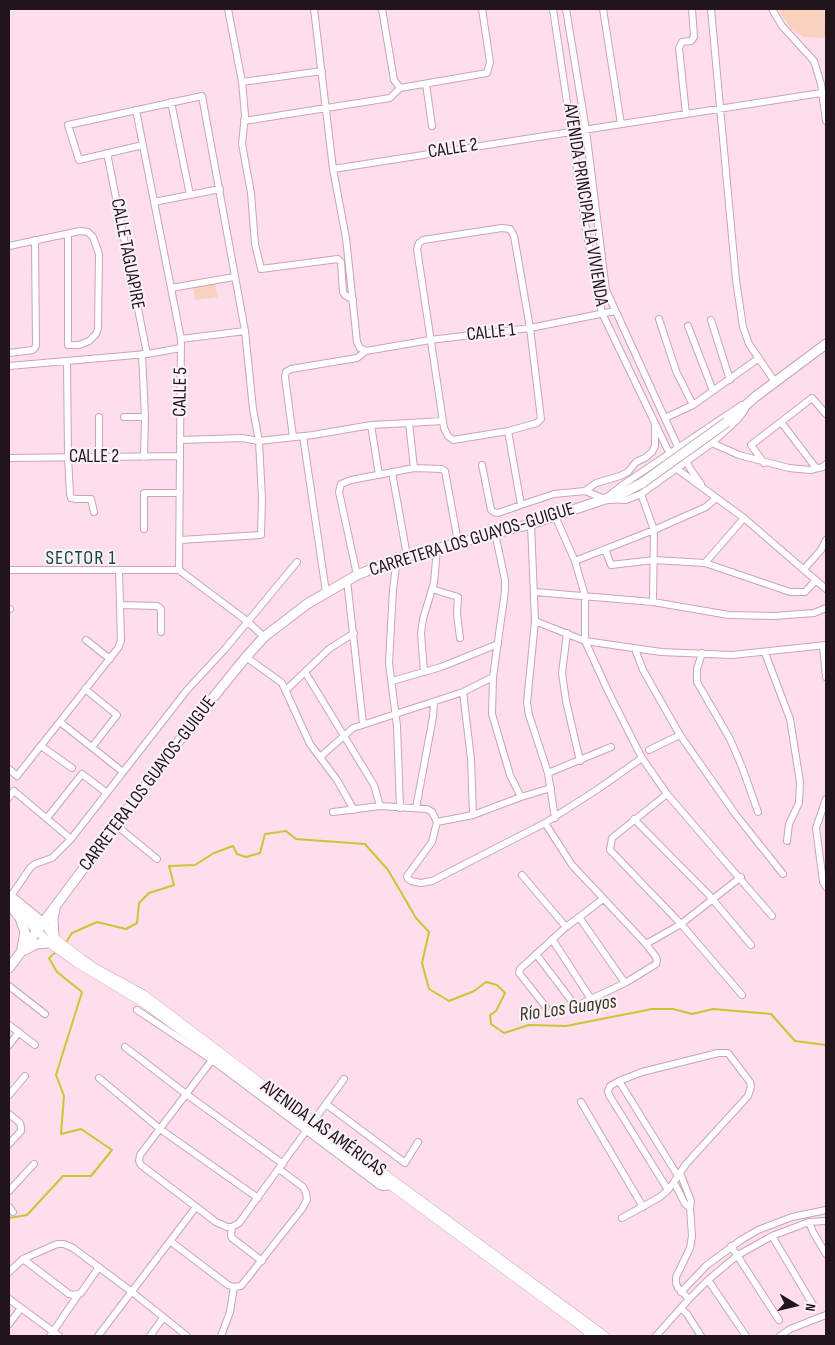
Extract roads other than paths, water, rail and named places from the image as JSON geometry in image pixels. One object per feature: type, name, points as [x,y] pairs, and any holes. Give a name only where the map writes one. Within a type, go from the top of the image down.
[{"type":"main road","name":"CARRETERA LOS GUAYOS-GUIGUE","points":[[9,968],[194,721],[246,657],[264,637],[307,604],[357,575],[397,559],[531,524],[605,499],[614,498],[642,483],[727,422],[755,397],[826,346]]},
{"type":"main road","points":[[11,902],[40,911],[47,910],[57,904]]},
{"type":"main road","points":[[11,902],[37,931]]},
{"type":"main road","points":[[11,902],[25,932],[20,953]]},
{"type":"main road","points":[[20,953],[36,944],[53,941],[53,919],[57,904]]},
{"type":"main road","points":[[23,906],[43,923]]},
{"type":"street","points":[[228,9],[242,82],[245,115],[242,144],[251,193],[255,244],[260,270],[338,259],[341,262],[343,292],[353,300]]},
{"type":"street","points":[[314,9],[333,169],[346,238],[357,342],[360,348],[366,351]]},
{"type":"street","points":[[382,9],[394,80],[400,88]]},
{"type":"street","points":[[244,121],[390,98],[400,88],[486,74],[490,62],[482,9]]},
{"type":"street","name":"AVENIDA PRINCIPAL LA VIVIENDA","points":[[553,9],[586,228],[602,314],[655,420],[677,469],[744,518],[826,589]]},
{"type":"street","name":"AVENIDA PRINCIPAL LA VIVIENDA","points":[[566,9],[586,130],[606,290],[685,462],[706,491]]},
{"type":"street","points":[[604,9],[621,124]]},
{"type":"street","points":[[686,114],[679,48],[682,42],[691,41],[694,37],[692,9]]},
{"type":"street","points":[[712,9],[736,280],[743,327],[749,344],[775,382]]},
{"type":"street","points":[[772,9],[782,26],[814,61],[821,84],[826,121]]},
{"type":"street","points":[[242,82],[322,71]]},
{"type":"street","points":[[426,84],[432,126]]},
{"type":"street","points":[[586,130],[821,93]]},
{"type":"street","points":[[143,145],[80,160],[68,125],[202,96],[244,331],[259,441],[262,499],[261,535],[180,540]]},
{"type":"street","points":[[171,102],[190,195]]},
{"type":"street","name":"CALLE 5","points":[[136,110],[182,339],[179,570]]},
{"type":"street","name":"CALLE 2","points":[[333,169],[586,130]]},
{"type":"street","name":"CALLE TAGUAPIRE","points":[[107,153],[145,354],[144,457]]},
{"type":"street","points":[[154,202],[220,189]]},
{"type":"street","points":[[502,228],[510,229],[514,236],[530,328],[541,419],[537,424],[508,431],[453,440],[448,436],[443,421],[430,340],[417,249],[419,243],[423,240],[502,228]]},
{"type":"street","points":[[9,246],[80,231],[88,232],[93,237],[100,254],[98,329],[89,341],[71,346],[68,345],[68,234]]},
{"type":"street","points":[[9,353],[33,350],[36,346],[35,240]]},
{"type":"street","points":[[171,288],[234,277]]},
{"type":"street","name":"CALLE 1","points":[[293,437],[285,377],[286,372],[291,369],[356,358],[366,351],[430,340],[530,328],[615,311]]},
{"type":"street","points":[[659,319],[676,371],[693,405]]},
{"type":"street","points":[[711,320],[730,380]]},
{"type":"street","points":[[688,326],[713,391]]},
{"type":"street","points":[[182,339],[244,331]]},
{"type":"street","points":[[9,366],[145,354],[181,348]]},
{"type":"street","points":[[665,418],[693,405],[759,358]]},
{"type":"street","points":[[67,361],[68,457],[71,498],[91,499],[94,512]]},
{"type":"street","points":[[482,465],[491,510],[494,512],[554,494],[586,491],[605,499],[626,500],[641,494],[712,443],[738,419],[755,397]]},
{"type":"street","points":[[605,499],[678,447],[755,397]]},
{"type":"street","points":[[764,463],[751,445],[812,398],[826,414]]},
{"type":"street","points":[[124,417],[145,416]]},
{"type":"street","points":[[99,417],[99,457]]},
{"type":"street","points":[[586,491],[596,483],[628,472],[636,462],[652,452],[655,446],[655,420]]},
{"type":"street","points":[[180,440],[242,438],[259,441],[371,425],[443,421]]},
{"type":"street","points":[[781,422],[816,468]]},
{"type":"street","points":[[409,423],[414,468]]},
{"type":"street","points":[[371,425],[379,475]]},
{"type":"street","points":[[508,431],[521,505]]},
{"type":"street","points":[[303,436],[326,592]]},
{"type":"street","points":[[712,443],[739,455],[789,468],[810,470],[826,464]]},
{"type":"street","name":"CALLE 2","points":[[9,458],[180,456]]},
{"type":"street","points":[[357,575],[339,492],[341,484],[351,480],[414,468],[438,468],[445,471],[458,542]]},
{"type":"street","points":[[392,472],[407,556]]},
{"type":"street","points":[[144,529],[144,493],[180,493]]},
{"type":"street","points":[[641,494],[654,530],[653,602]]},
{"type":"street","points":[[575,561],[706,507],[716,498]]},
{"type":"street","points":[[555,516],[575,561],[585,596],[585,641],[609,694],[642,758],[668,794],[741,877],[772,916]]},
{"type":"street","points":[[705,563],[744,518]]},
{"type":"street","points":[[531,524],[535,621],[527,703],[529,715],[548,773],[555,818]]},
{"type":"street","points":[[495,534],[505,580],[505,592],[493,677],[492,714],[510,775],[520,797]]},
{"type":"street","points":[[804,569],[824,550],[826,540]]},
{"type":"street","points":[[424,672],[421,633],[423,619],[434,583],[437,548]]},
{"type":"street","points":[[605,549],[611,565],[654,560],[705,563],[790,592],[805,592],[816,580]]},
{"type":"street","points":[[397,559],[393,589],[389,663],[397,726],[400,808]]},
{"type":"street","points":[[11,902],[30,868],[35,864],[52,858],[71,839],[187,690],[225,649],[297,562]]},
{"type":"street","points":[[9,570],[179,570],[247,621],[264,637]]},
{"type":"street","points":[[9,769],[18,776],[110,658],[121,641],[119,570]]},
{"type":"street","points":[[347,580],[363,724]]},
{"type":"street","points":[[432,589],[458,597],[457,614],[460,638]]},
{"type":"street","points":[[535,592],[653,602],[730,615],[814,613],[826,608]]},
{"type":"street","points":[[120,606],[157,606],[161,608],[161,632]]},
{"type":"street","points":[[535,621],[567,632],[585,641],[634,650],[732,656],[824,645],[826,677]]},
{"type":"street","points":[[567,632],[562,673],[566,701],[580,760]]},
{"type":"street","points":[[286,690],[329,649],[354,633]]},
{"type":"street","points":[[86,640],[110,658]]},
{"type":"street","points":[[392,681],[424,672],[498,644]]},
{"type":"street","points":[[634,650],[643,670],[680,735],[736,815],[783,874]]},
{"type":"street","points":[[702,653],[697,669],[697,682],[733,746],[758,812]]},
{"type":"street","points":[[765,653],[790,719],[800,782],[798,803],[789,824],[787,840]]},
{"type":"street","points":[[246,657],[282,683],[307,737],[337,780],[354,810]]},
{"type":"street","points":[[305,672],[374,786],[380,806]]},
{"type":"street","points":[[320,757],[353,728],[463,692],[493,677]]},
{"type":"street","points":[[85,690],[117,715],[92,747]]},
{"type":"street","points":[[463,692],[471,759],[474,815]]},
{"type":"street","points":[[416,808],[433,717],[434,702]]},
{"type":"street","points":[[60,722],[123,772]]},
{"type":"street","points":[[649,750],[680,735]]},
{"type":"street","points":[[41,746],[72,768]]},
{"type":"street","points":[[548,773],[611,747]]},
{"type":"street","points":[[333,812],[380,806],[427,809],[432,812],[437,822],[432,842],[407,876],[411,881],[421,883],[432,881],[546,824],[642,758]]},
{"type":"street","points":[[47,818],[82,774],[107,793]]},
{"type":"street","points":[[437,822],[474,815],[520,797],[551,788]]},
{"type":"street","points":[[9,797],[14,791],[71,839]]},
{"type":"street","points":[[668,794],[612,838],[610,850],[681,924],[742,995]]},
{"type":"street","points":[[826,799],[816,831],[823,854],[823,882],[826,887]]},
{"type":"street","points":[[634,819],[712,900],[750,945]]},
{"type":"street","points":[[819,822],[826,821]]},
{"type":"street","points":[[536,954],[574,1004],[579,1004],[625,983],[656,964],[656,957],[646,944],[572,865],[546,824]]},
{"type":"street","points":[[116,825],[157,859]]},
{"type":"street","points":[[522,875],[566,927]]},
{"type":"street","points":[[646,944],[681,924],[741,877]]},
{"type":"street","points":[[546,1007],[519,973],[521,967],[566,927],[603,899]]},
{"type":"street","points":[[579,918],[625,983]]},
{"type":"street","name":"AVENIDA LAS AMÉRICAS","points":[[43,923],[53,941]]},
{"type":"street","name":"AVENIDA LAS AMÉRICAS","points":[[37,931],[79,960],[143,994],[310,1126],[592,1336]]},
{"type":"street","points":[[552,939],[591,999]]},
{"type":"street","points":[[9,986],[45,1014]]},
{"type":"street","points":[[137,1010],[310,1126]]},
{"type":"street","points":[[9,1025],[35,1044]]},
{"type":"street","points":[[9,1045],[19,1032]]},
{"type":"street","points":[[125,1047],[281,1166],[303,1187],[306,1193],[306,1200],[302,1209],[247,1281],[241,1286],[234,1287],[228,1285],[170,1242]]},
{"type":"street","points":[[622,1218],[660,1198],[668,1190],[748,1096],[751,1088],[750,1082],[732,1057],[724,1052],[642,1072],[610,1086],[609,1095],[668,1190]]},
{"type":"street","points":[[212,1060],[140,1155],[139,1161],[141,1165],[196,1207],[227,1228],[239,1223],[344,1079]]},
{"type":"street","points":[[9,1095],[25,1076]]},
{"type":"street","points":[[99,1078],[160,1128],[258,1198]]},
{"type":"street","points":[[620,1080],[679,1175],[691,1201],[691,1243],[676,1277],[678,1288],[689,1300]]},
{"type":"street","points":[[581,1102],[643,1206]]},
{"type":"street","points":[[326,1104],[405,1163],[418,1142]]},
{"type":"street","points":[[9,1114],[20,1123],[20,1131],[9,1144]]},
{"type":"street","name":"AVENIDA LAS AMÉRICAS","points":[[310,1126],[605,1336]]},
{"type":"street","points":[[9,1192],[34,1164]]},
{"type":"street","points":[[674,1182],[685,1204],[690,1208]]},
{"type":"street","points":[[98,1336],[196,1207]]},
{"type":"street","points":[[681,1292],[707,1265],[732,1246],[758,1230],[792,1217],[826,1210]]},
{"type":"street","points":[[656,1336],[708,1280],[738,1255],[772,1236],[809,1222],[826,1221]]},
{"type":"street","points":[[809,1222],[826,1254]]},
{"type":"street","points":[[232,1227],[232,1238],[262,1261]]},
{"type":"street","points":[[772,1236],[813,1305]]},
{"type":"street","points":[[9,1272],[23,1259],[57,1244],[64,1244],[99,1267],[187,1336]]},
{"type":"street","points":[[732,1246],[779,1320]]},
{"type":"street","points":[[23,1259],[70,1294],[78,1295]]},
{"type":"street","points":[[9,1299],[54,1335],[78,1295],[99,1267]]},
{"type":"street","points":[[708,1280],[746,1336]]},
{"type":"street","points":[[221,1336],[230,1312],[234,1287]]},
{"type":"street","points":[[9,1324],[21,1308]]},
{"type":"street","points":[[681,1308],[702,1336]]},
{"type":"street","points":[[780,1336],[790,1329],[826,1315]]},
{"type":"street","points":[[150,1336],[163,1318]]},
{"type":"waterway","name":"Río Los Guayos","points":[[65,944],[72,933],[97,922],[126,929],[137,923],[139,903],[149,893],[174,885],[169,866],[195,865],[214,853],[233,846],[237,854],[246,857],[260,853],[265,834],[286,831],[296,839],[365,844],[388,870],[416,918],[429,932],[422,963],[429,989],[449,1001],[474,991],[486,982],[497,985],[505,993],[496,1011],[490,1015],[491,1024],[504,1033],[529,1025],[566,1026],[652,1009],[673,1009],[692,1014],[713,1009],[771,1014],[795,1041],[826,1045]]},
{"type":"waterway","name":"Río Los Guayos","points":[[9,1218],[27,1215],[63,1176],[91,1176],[112,1150],[81,1129],[61,1134],[64,1096],[56,1075],[82,992],[57,972],[49,958],[56,952]]},
{"type":"district","name":"SECTOR 1","points":[[81,559]]}]
